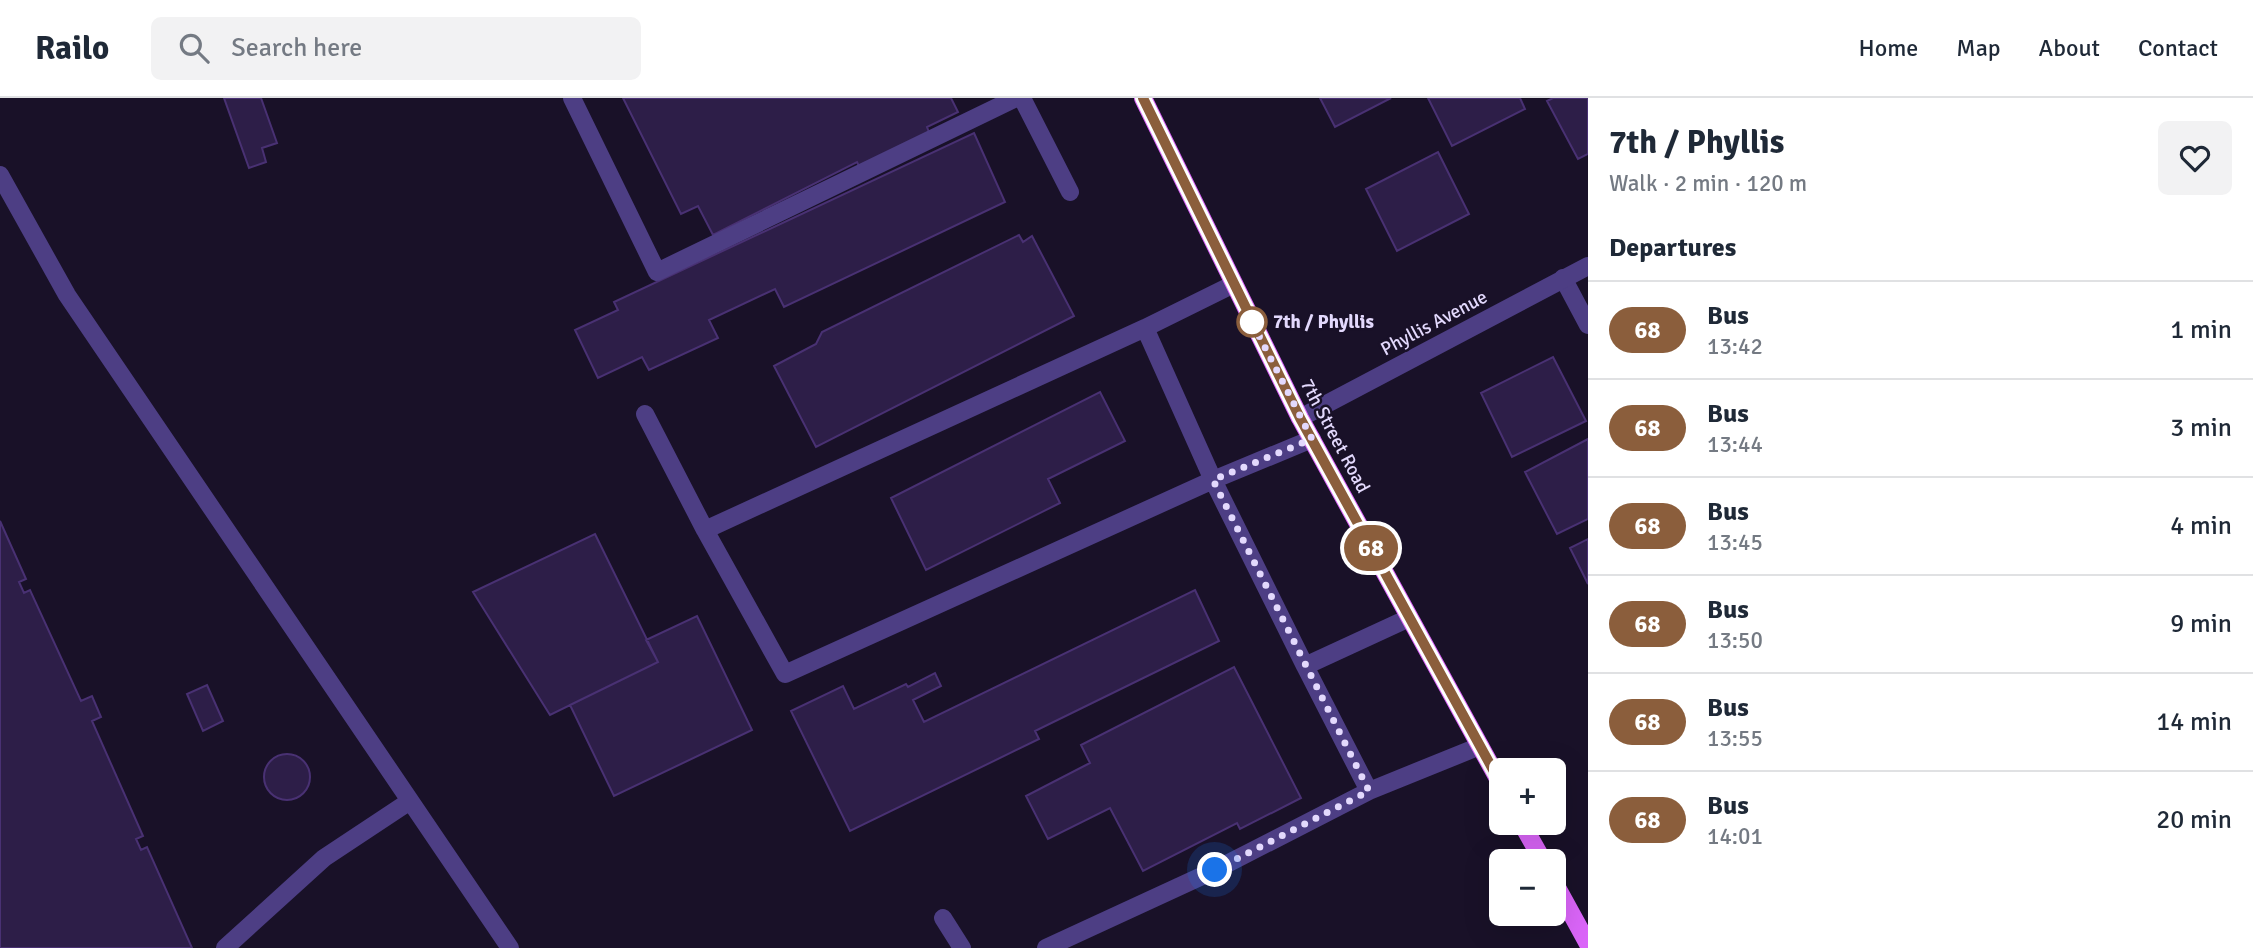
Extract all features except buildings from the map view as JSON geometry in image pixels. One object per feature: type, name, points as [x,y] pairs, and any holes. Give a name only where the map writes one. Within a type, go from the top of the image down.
[{"type":"main road","name":"7th Street Road","points":[[1143,98],[1300,418],[1489,763]]},
{"type":"main road","points":[[1566,904],[1588,944]]},
{"type":"street","points":[[572,98],[657,272],[1016,98]]},
{"type":"street","points":[[1022,98],[1070,192]]},
{"type":"street","points":[[0,175],[67,295],[510,948]]},
{"type":"street","name":"Phyllis Avenue","points":[[1300,418],[1588,266]]},
{"type":"street","points":[[1563,278],[1588,325]]},
{"type":"street","points":[[705,530],[1145,328],[1234,284]]},
{"type":"street","points":[[1145,328],[1213,480],[1369,791]]},
{"type":"street","points":[[645,414],[705,530],[785,674],[1213,480],[1312,439]]},
{"type":"street","points":[[1305,666],[1409,618]]},
{"type":"street","points":[[1046,948],[1227,864],[1369,791],[1479,746]]},
{"type":"street","points":[[225,948],[324,858],[410,801]]},
{"type":"street","points":[[943,918],[962,948]]},
{"type":"bus line","name":"68","points":[[1143,98],[1300,418],[1489,762]]},
{"type":"place","name":"7th / Phyllis","points":[[1252,322]]},
{"type":"route","points":[[1215,870],[1369,791],[1213,480],[1312,439],[1252,322]]}]
